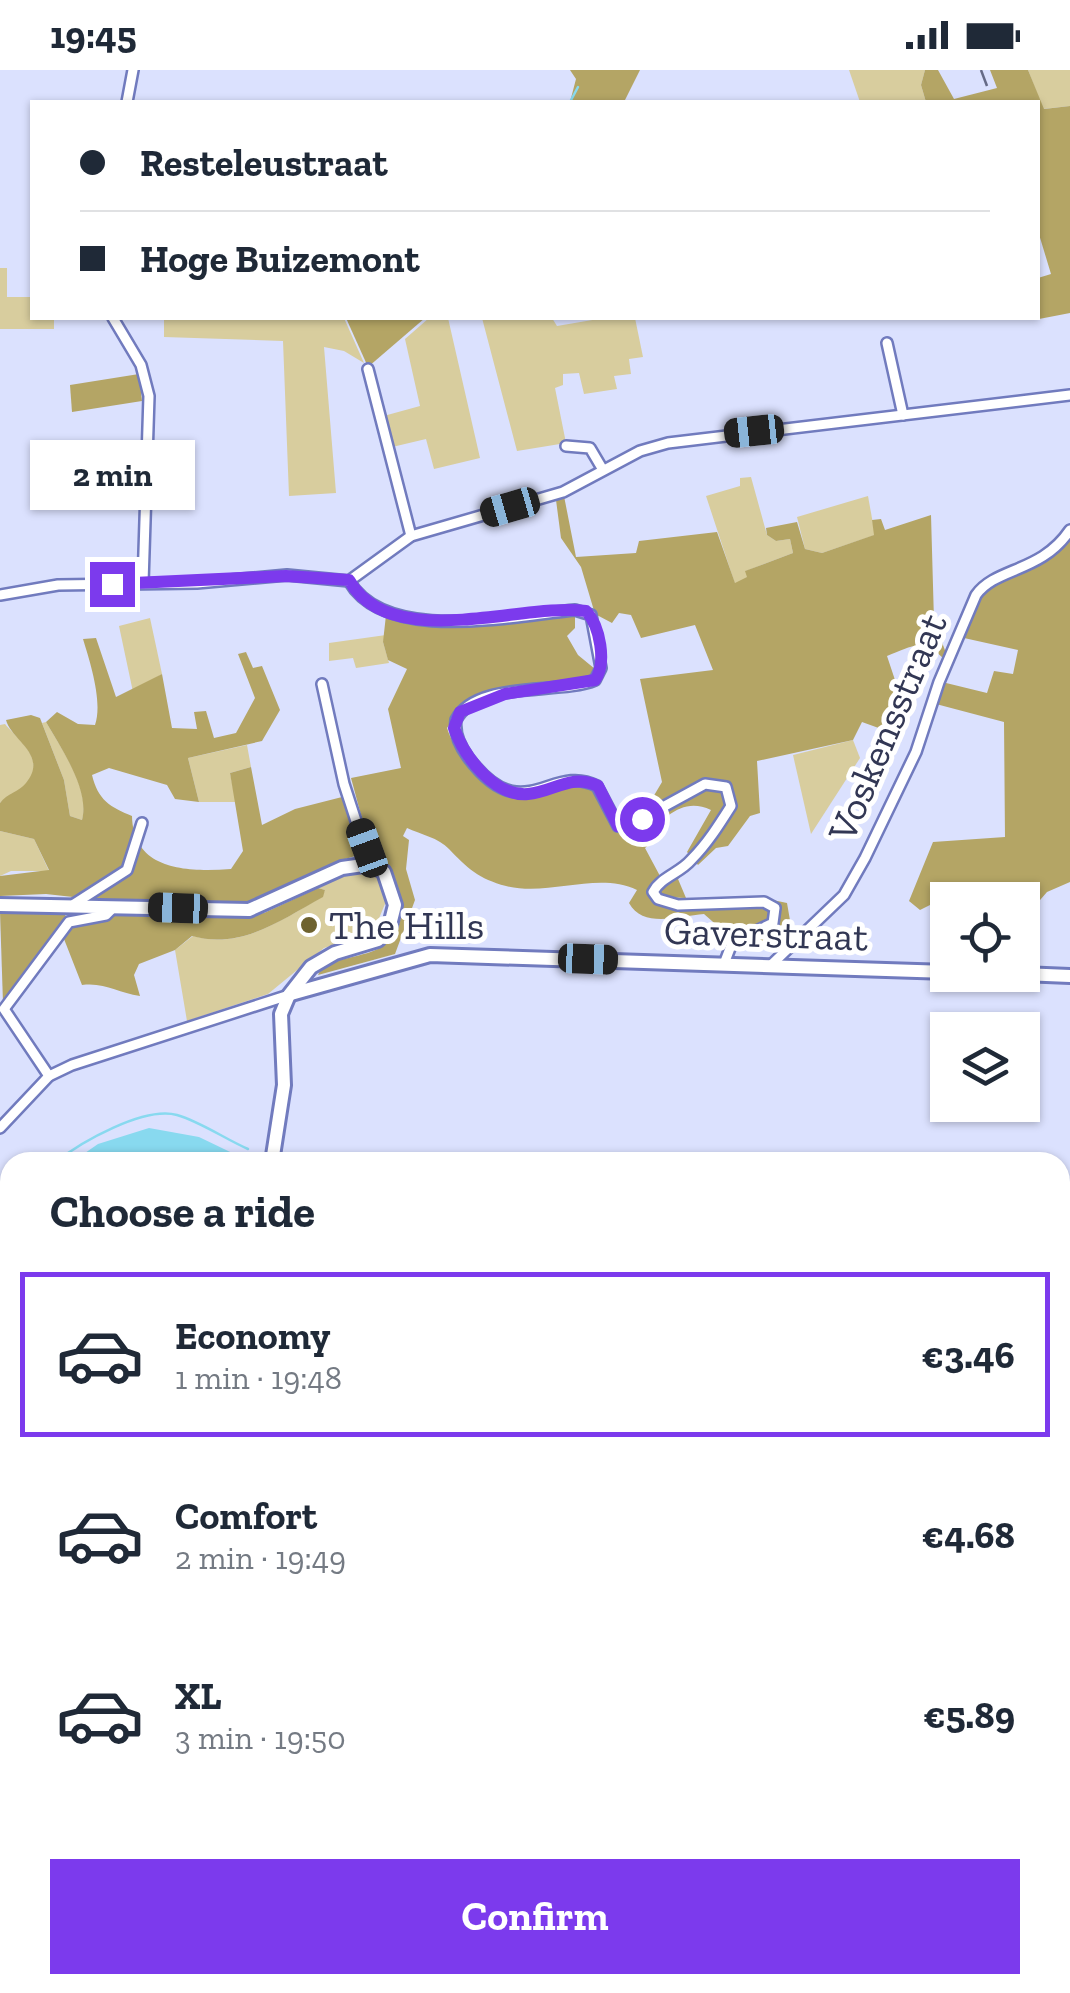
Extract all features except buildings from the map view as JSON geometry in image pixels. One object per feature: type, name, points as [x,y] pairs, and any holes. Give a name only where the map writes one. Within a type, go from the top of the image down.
[{"type":"main road","points":[[0,905],[249,910],[342,868],[370,864],[384,872],[393,887],[395,905],[390,925],[378,940],[335,953],[311,967],[289,995],[281,1014],[284,1085],[274,1152]]},
{"type":"main road","name":"Gaverstraat","points":[[289,995],[422,955],[930,971]]},
{"type":"main road","points":[[1040,975],[1070,976]]},
{"type":"street","points":[[127,100],[132,70]]},
{"type":"street","points":[[114,320],[147,381],[143,583]]},
{"type":"street","points":[[887,342],[903,415]]},
{"type":"street","points":[[368,369],[411,536]]},
{"type":"street","points":[[0,595],[58,585],[286,576],[349,580],[411,536],[563,492],[640,451],[682,440],[1070,395]]},
{"type":"street","points":[[566,446],[590,448],[602,470]]},
{"type":"street","points":[[122,492],[146,490]]},
{"type":"street","name":"Voskensstraat","points":[[770,966],[850,884],[916,752],[938,682],[982,586],[1040,561],[1070,530]]},
{"type":"street","points":[[349,580],[354,590],[396,614],[440,622],[576,610],[592,616],[602,668],[595,680],[527,689],[468,706],[456,720],[457,736],[477,768],[510,792],[535,793],[574,780],[598,786],[618,826],[630,825],[708,783],[726,788],[731,806],[719,824],[692,860],[659,882],[654,892],[670,904],[764,902],[774,908],[773,923],[732,943],[724,964]]},
{"type":"street","points":[[322,684],[344,784],[370,864]]},
{"type":"street","points":[[74,904],[127,870],[142,823]]},
{"type":"street","points":[[49,1076],[5,1010],[69,922],[106,915],[116,906]]},
{"type":"street","points":[[0,1128],[49,1076],[289,995]]},
{"type":"shaded area","points":[[570,70],[640,70],[625,100],[571,100],[576,79]]},
{"type":"shaded area","points":[[849,70],[925,70],[921,85],[925,100],[859,100]]},
{"type":"shaded area","points":[[925,70],[938,70],[954,99],[997,88],[990,70],[1028,70],[1044,109],[1070,106],[1070,313],[1040,319],[1040,277],[1051,274],[1040,238],[1040,100],[925,100],[921,85]]},
{"type":"shaded area","points":[[1028,70],[1070,70],[1070,106],[1043,109]]},
{"type":"shaded area","points":[[0,268],[7,268],[7,297],[30,297],[30,320],[54,320],[54,329],[0,329]]},
{"type":"shaded area","points":[[164,320],[345,320],[364,363],[344,351],[324,347],[336,493],[289,496],[283,341],[164,337]]},
{"type":"shaded area","points":[[347,320],[423,320],[368,367]]},
{"type":"shaded area","points":[[427,320],[448,320],[480,458],[434,469],[426,439],[388,448],[380,417],[420,406],[405,339]]},
{"type":"shaded area","points":[[483,320],[553,320],[557,326],[592,320],[635,320],[643,357],[629,359],[631,374],[614,376],[617,389],[584,394],[579,373],[563,374],[563,385],[555,388],[566,443],[517,451]]},
{"type":"shaded area","points":[[139,374],[142,401],[72,412],[70,385]]},
{"type":"shaded area","points":[[751,477],[767,535],[776,541],[790,539],[793,553],[746,571],[748,577],[735,584],[706,496],[740,486],[740,478]]},
{"type":"shaded area","points":[[564,496],[576,557],[636,553],[639,541],[717,532],[735,583],[747,577],[745,571],[793,553],[790,539],[776,541],[767,535],[766,528],[797,522],[805,549],[822,553],[874,535],[872,520],[881,519],[885,530],[931,515],[934,621],[946,653],[943,658],[929,648],[916,646],[887,656],[896,683],[898,735],[862,722],[853,740],[757,761],[760,813],[750,816],[728,846],[716,848],[698,865],[687,852],[711,810],[692,806],[675,811],[647,836],[651,843],[645,848],[660,876],[683,862],[687,870],[678,879],[686,898],[661,897],[658,906],[755,903],[768,899],[787,903],[792,932],[780,943],[737,943],[704,914],[662,919],[643,916],[629,903],[637,890],[622,885],[589,883],[539,889],[506,886],[474,872],[440,842],[407,828],[403,836],[409,840],[406,869],[415,900],[395,954],[318,975],[329,964],[377,950],[395,932],[400,919],[398,893],[366,828],[351,778],[401,768],[388,709],[407,669],[388,660],[383,642],[386,615],[432,624],[532,612],[575,615],[575,628],[567,636],[578,655],[595,669],[591,678],[520,687],[466,701],[447,728],[458,751],[488,784],[512,796],[538,796],[577,781],[597,792],[617,829],[625,830],[623,820],[643,814],[662,782],[640,679],[713,670],[695,625],[641,638],[631,615],[619,613],[612,623],[595,614],[581,567],[561,538],[556,500]]},
{"type":"shaded area","points":[[868,496],[875,535],[822,553],[805,549],[797,517]]},
{"type":"shaded area","points":[[1070,538],[1070,882],[1047,892],[1040,900],[1040,882],[930,882],[930,905],[920,910],[909,901],[933,842],[1005,837],[1004,722],[936,704],[942,682],[987,693],[994,671],[1013,674],[1018,650],[964,638],[974,608],[991,586],[1035,568]]},
{"type":"shaded area","points":[[150,618],[162,674],[133,692],[119,626]]},
{"type":"shaded area","points":[[386,635],[383,642],[389,663],[356,668],[353,658],[329,661],[329,643]]},
{"type":"shaded area","points":[[96,638],[116,697],[162,674],[172,728],[197,729],[194,712],[206,711],[214,738],[236,733],[255,698],[238,654],[246,652],[253,668],[262,666],[280,710],[262,741],[188,758],[199,802],[175,799],[167,785],[109,768],[92,775],[106,802],[132,816],[135,834],[152,858],[181,868],[231,869],[243,851],[230,773],[251,767],[262,825],[295,809],[346,796],[360,843],[355,856],[336,862],[247,915],[264,913],[318,888],[325,890],[323,897],[292,915],[244,936],[192,936],[175,950],[139,964],[134,975],[140,996],[82,985],[64,939],[69,925],[126,911],[127,903],[46,894],[0,896],[0,876],[49,870],[34,839],[0,831],[0,803],[26,783],[33,764],[27,748],[6,720],[31,715],[40,718],[64,780],[70,816],[82,820],[78,783],[46,722],[57,712],[78,724],[95,725],[97,694],[83,639]]},
{"type":"shaded area","points":[[46,722],[79,783],[82,820],[70,816],[64,780],[42,723]]},
{"type":"shaded area","points":[[5,724],[29,751],[34,767],[26,784],[0,803],[0,725]]},
{"type":"shaded area","points":[[853,740],[860,758],[811,834],[793,755]]},
{"type":"shaded area","points":[[247,745],[251,767],[230,773],[236,802],[199,802],[188,758]]},
{"type":"shaded area","points":[[0,831],[34,839],[49,871],[11,871],[0,876]]},
{"type":"shaded area","points":[[367,872],[378,877],[387,899],[373,933],[324,948],[268,994],[187,1021],[175,950],[193,936],[228,939],[260,930],[322,897],[325,890],[318,888],[339,876]]},
{"type":"shaded area","points":[[0,912],[64,912],[67,920],[3,1003]]},
{"type":"water","points":[[149,1128],[199,1137],[230,1152],[86,1152],[98,1144]]},
{"type":"waterway","points":[[571,100],[578,87]]},
{"type":"waterway","points":[[71,1152],[131,1121],[163,1114],[186,1118],[248,1149]]},
{"type":"railway","points":[[981,70],[987,86]]},
{"type":"place","name":"The Hills","points":[[309,925]]},
{"type":"route","points":[[112,584],[286,576],[349,580],[354,590],[380,606],[430,622],[586,611],[598,633],[602,668],[595,680],[527,689],[482,701],[460,712],[454,728],[477,768],[510,792],[528,794],[583,780],[598,786],[618,826],[642,819]]}]
